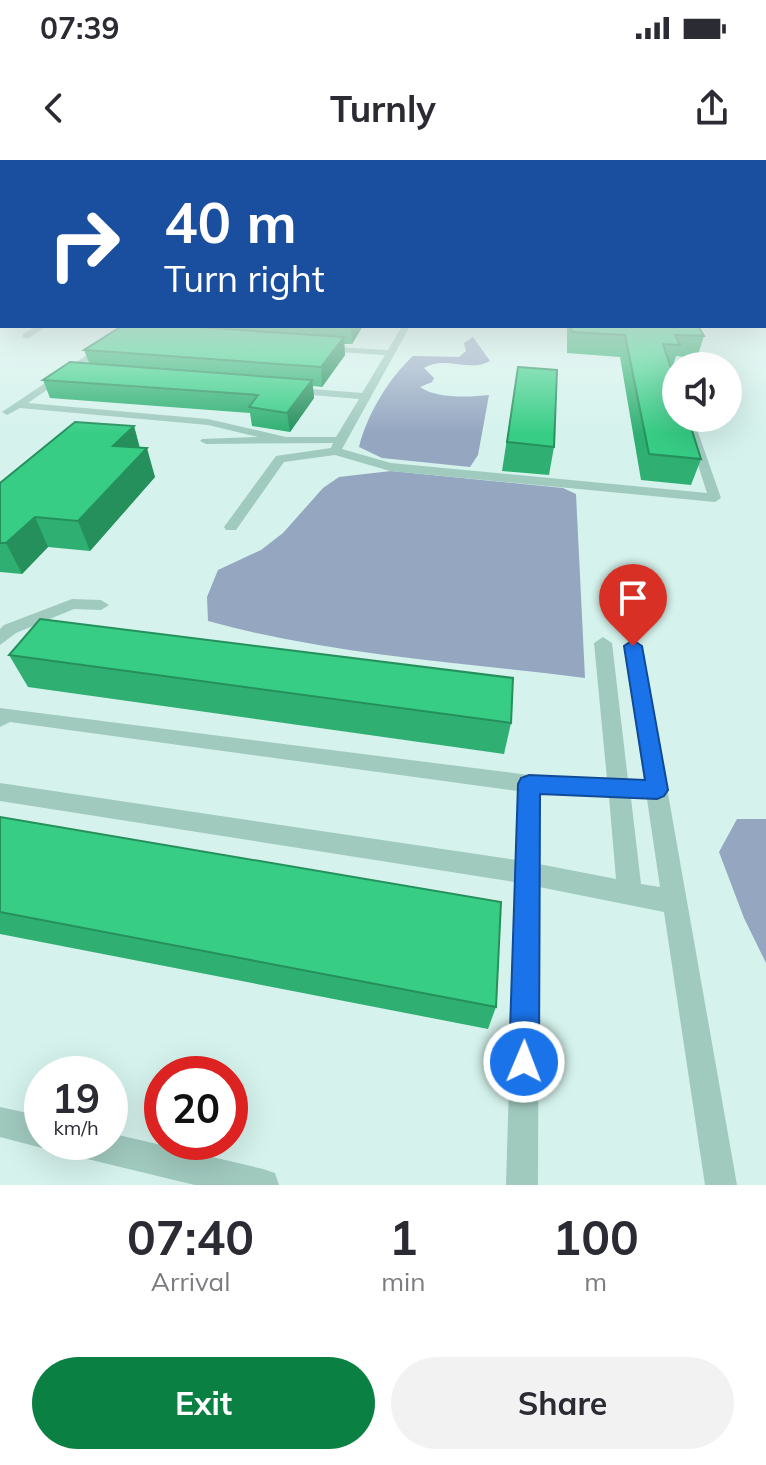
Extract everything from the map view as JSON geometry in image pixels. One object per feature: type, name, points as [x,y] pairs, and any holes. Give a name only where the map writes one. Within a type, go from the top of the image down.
[{"type":"lane","points":[[7,412],[117,338]]},
{"type":"lane","points":[[231,527],[280,459],[338,446],[399,338]]},
{"type":"lane","points":[[312,348],[390,353]]},
{"type":"lane","points":[[65,373],[81,374]]},
{"type":"lane","points":[[271,389],[365,396]]},
{"type":"lane","points":[[19,405],[208,422],[284,440],[338,446],[390,467],[715,498],[693,432]]},
{"type":"lane","points":[[206,441],[284,440]]},
{"type":"lane","points":[[0,639],[10,629],[72,604],[101,605]]},
{"type":"lane","points":[[603,643],[630,893]]},
{"type":"lane","points":[[633,646],[721,1185]]},
{"type":"lane","points":[[0,720],[5,714],[529,784],[657,790]]},
{"type":"lane","points":[[522,1185],[529,784]]},
{"type":"lane","points":[[0,792],[527,873],[675,902]]},
{"type":"lane","points":[[0,1122],[24,1128]]},
{"type":"lane","points":[[128,1153],[263,1185]]},
{"type":"shaded area","points":[[474,338],[490,361],[474,365],[432,364],[424,368],[434,378],[432,382],[420,387],[444,395],[489,395],[478,455],[470,467],[382,458],[359,447],[380,398],[395,375],[413,356],[459,357],[466,351],[464,343]]},
{"type":"shaded area","points":[[391,471],[563,488],[576,494],[585,678],[348,650],[254,633],[208,621],[207,597],[218,570],[261,550],[283,533],[323,488],[339,477]]},
{"type":"shaded area","points":[[737,819],[766,819],[766,963],[744,918],[719,852]]},
{"type":"building","points":[[103,338],[343,338],[321,367],[84,350]]},
{"type":"building","points":[[626,338],[676,338],[680,345],[663,344],[666,352],[662,352],[662,432],[692,432],[701,459],[649,454]]},
{"type":"building","points":[[70,362],[312,380],[287,413],[249,407],[258,395],[43,380]]},
{"type":"building","points":[[518,367],[557,370],[554,447],[507,442]]},
{"type":"building","points":[[75,422],[134,426],[113,446],[147,448],[78,521],[35,517],[6,543],[0,543],[0,483]]},
{"type":"building","points":[[40,619],[513,678],[511,723],[9,655]]},
{"type":"building","points":[[0,817],[501,902],[496,1007],[0,912]]},
{"type":"route","points":[[524,1062],[529,784],[657,790],[633,646]]}]
